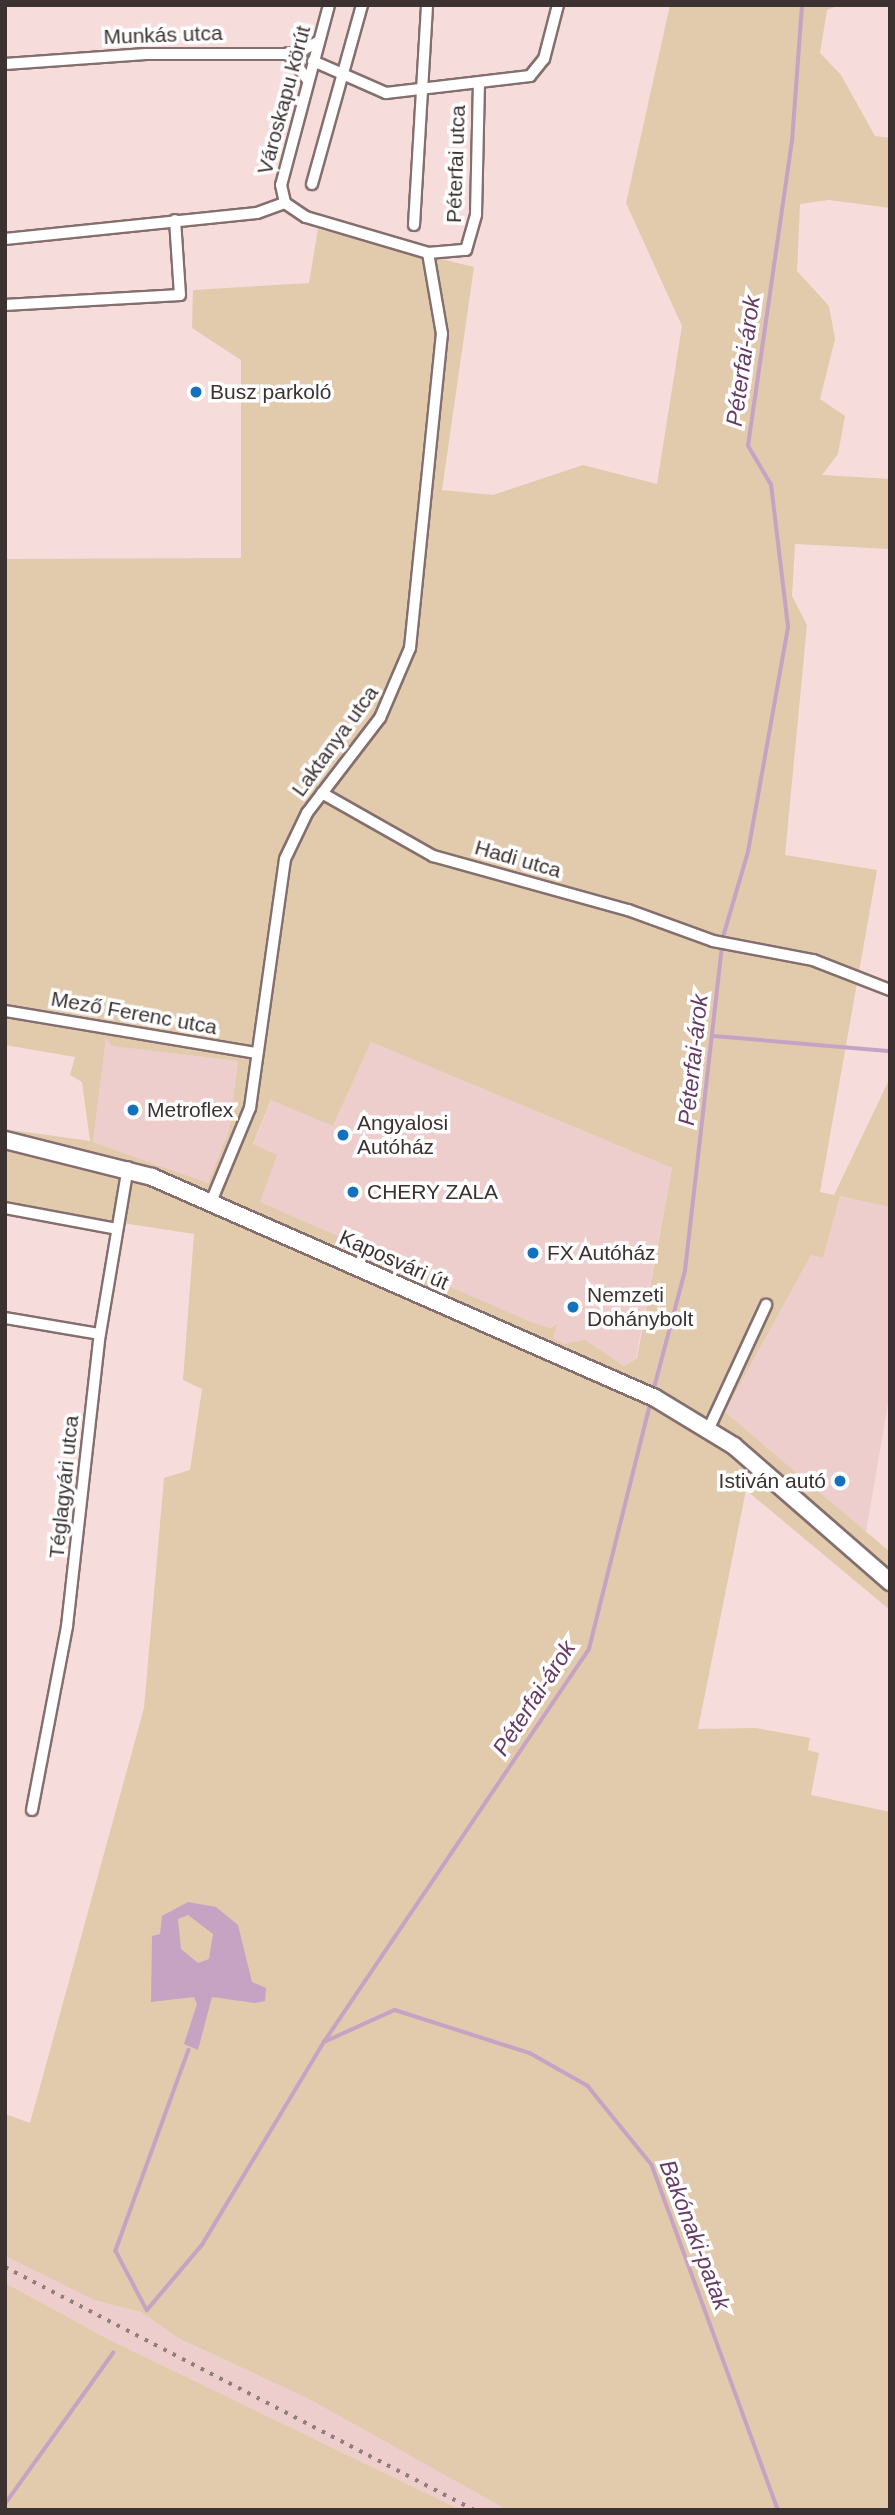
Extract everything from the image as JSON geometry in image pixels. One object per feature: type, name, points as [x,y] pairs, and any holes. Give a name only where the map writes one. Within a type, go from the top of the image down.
[{"type":"main road","name":"Kaposvári út","points":[[5,1140],[128,1167],[649,1396],[709,1428],[890,1582]]},
{"type":"street","name":"Városkapu körút","points":[[285,203],[281,185],[307,79],[329,5]]},
{"type":"street","points":[[312,184],[362,5]]},
{"type":"street","points":[[414,225],[427,5]]},
{"type":"street","name":"Péterfai utca","points":[[428,253],[451,256],[472,242],[479,84],[538,70],[558,5]]},
{"type":"street","name":"Munkás utca","points":[[5,64],[288,53],[319,41]]},
{"type":"street","points":[[288,53],[307,79]]},
{"type":"street","points":[[313,61],[344,70],[382,92],[479,84]]},
{"type":"street","points":[[5,239],[257,213],[285,203],[325,225],[428,253]]},
{"type":"street","points":[[5,305],[180,295],[175,220]]},
{"type":"street","name":"Laktanya utca","points":[[211,1202],[246,1121],[285,859],[322,793],[380,718],[410,648],[442,334],[428,253]]},
{"type":"street","name":"Hadi utca","points":[[322,793],[425,853],[628,910],[731,946],[813,960],[890,990]]},
{"type":"street","name":"Mező Ferenc utca","points":[[5,1011],[257,1053]]},
{"type":"street","name":"Téglagyári utca","points":[[32,1810],[69,1614],[100,1334],[128,1167]]},
{"type":"street","points":[[5,1208],[117,1229]]},
{"type":"street","points":[[709,1428],[766,1304]]},
{"type":"street","points":[[5,1318],[100,1334]]},
{"type":"shaded area","points":[[670,5],[839,5],[827,10],[820,53],[841,75],[875,136],[890,138],[890,208],[829,200],[800,204],[797,271],[829,306],[835,339],[820,399],[845,416],[838,454],[822,475],[890,479],[890,549],[795,544],[792,596],[807,625],[785,855],[877,870],[820,1192],[834,1195],[890,1078],[890,1207],[840,1196],[823,1258],[811,1255],[725,1412],[890,1552],[890,1610],[746,1490],[698,1729],[756,1728],[810,1738],[808,1750],[819,1753],[811,1795],[890,1812],[890,2510],[507,2510],[309,2399],[178,2338],[141,2312],[94,2300],[5,2256],[5,2114],[30,2123],[144,1708],[164,1478],[190,1470],[202,1389],[183,1380],[194,1234],[5,1205],[5,1129],[90,1141],[82,1082],[70,1075],[75,1057],[5,1045],[5,559],[241,558],[241,360],[192,328],[193,290],[309,283],[318,229],[474,267],[442,490],[493,495],[583,465],[657,484],[682,326],[626,203]],"holes":[[[106,1038],[112,1046],[238,1061],[229,1130],[208,1183],[93,1142]],[[371,1042],[672,1168],[637,1358],[624,1366],[585,1340],[565,1344],[553,1338],[558,1323],[551,1328],[533,1323],[377,1255],[380,1245],[361,1246],[260,1202],[277,1155],[253,1144],[271,1100],[333,1126]]]},
{"type":"shaded area","points":[[106,1037],[123,1047],[238,1061],[229,1130],[208,1183],[93,1142]]},
{"type":"shaded area","points":[[371,1042],[672,1168],[636,1358],[624,1366],[582,1343],[565,1344],[553,1338],[558,1323],[551,1328],[533,1324],[376,1255],[380,1246],[361,1246],[260,1202],[253,1145],[272,1099],[333,1126]]},
{"type":"shaded area","points":[[840,1195],[890,1207],[890,1392],[866,1532],[725,1412],[811,1255],[823,1258]]},
{"type":"shaded area","points":[[188,1902],[216,1907],[238,1925],[252,1982],[266,1988],[265,2001],[255,2003],[212,1997],[198,2050],[184,2044],[197,2004],[194,1997],[151,2002],[152,1936],[160,1934],[162,1916]],"holes":[[[188,1915],[213,1934],[209,1959],[198,1963],[181,1949],[178,1919]]]},
{"type":"shaded area","points":[[5,2256],[94,2300],[141,2312],[178,2338],[309,2399],[507,2510],[461,2510],[110,2340],[5,2283]]},
{"type":"shaded area","points":[[5,2283],[110,2340],[461,2510],[5,2510]]},
{"type":"waterway","name":"Péterfai-árok","points":[[653,1392],[685,1271],[723,937],[748,852],[788,627],[771,485],[748,446],[792,142],[802,5]]},
{"type":"waterway","points":[[714,1036],[890,1051]]},
{"type":"waterway","name":"Péterfai-árok","points":[[324,2042],[589,1649],[651,1400]]},
{"type":"waterway","name":"Bakónaki-patak","points":[[189,2050],[116,2251],[147,2310],[202,2245],[324,2042],[395,2010],[530,2053],[588,2086],[652,2165],[778,2510]]},
{"type":"waterway","name":"Bakónaki-patak","points":[[5,2504],[113,2353]]},
{"type":"railway","points":[[5,2267],[474,2510]]},
{"type":"place","name":"Busz parkoló","points":[[196,392]]},
{"type":"place","name":"Metroflex","points":[[133,1110]]},
{"type":"place","name":"Angyalosi Autóház","points":[[343,1135]]},
{"type":"place","name":"CHERY ZALA","points":[[353,1192]]},
{"type":"place","name":"FX Autóház","points":[[533,1253]]},
{"type":"place","name":"Nemzeti Dohánybolt","points":[[573,1307]]},
{"type":"place","name":"Istiván autó","points":[[840,1481]]}]
